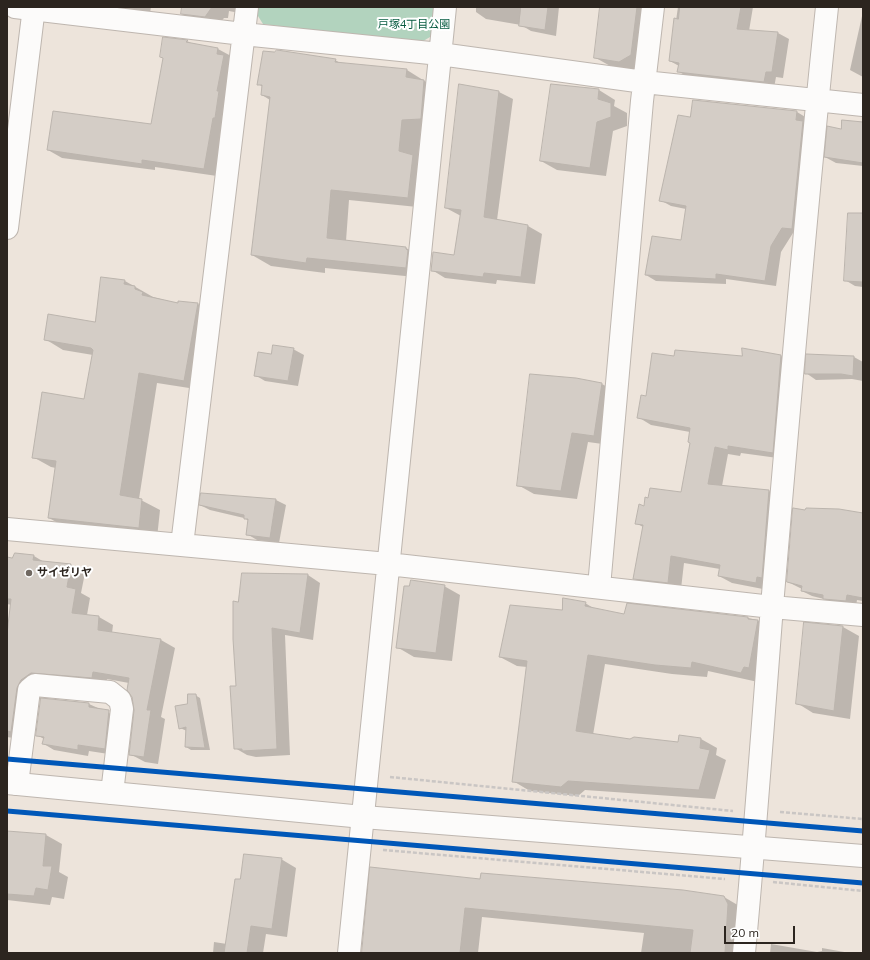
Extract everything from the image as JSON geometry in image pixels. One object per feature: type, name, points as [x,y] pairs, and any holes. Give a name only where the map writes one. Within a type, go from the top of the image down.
[{"type":"street","points":[[182,545],[247,7]]},
{"type":"street","points":[[349,953],[445,7]]},
{"type":"street","points":[[599,587],[644,82],[653,7]]},
{"type":"street","points":[[744,953],[754,846],[772,607],[817,100],[827,7]]},
{"type":"street","points":[[7,228],[28,8],[243,34],[440,54],[644,82],[863,105]]},
{"type":"street","points":[[7,530],[388,564],[772,607],[863,615]]},
{"type":"street","points":[[112,793],[122,709],[120,700],[110,692],[35,685],[29,690],[12,784],[364,816],[754,846],[863,856]]},
{"type":"path","points":[[386,777],[736,811]]},
{"type":"path","points":[[777,812],[863,819]]},
{"type":"path","points":[[378,850],[725,879]]},
{"type":"path","points":[[771,882],[863,891]]},
{"type":"green space","name":"戸塚4丁目公園","points":[[439,7],[437,33],[418,44],[263,24],[253,8]]},
{"type":"building","points":[[182,7],[212,7],[205,17],[181,14]]},
{"type":"building","points":[[521,7],[548,7],[545,30],[519,26]]},
{"type":"building","points":[[600,7],[637,7],[631,55],[619,62],[594,58]]},
{"type":"building","points":[[680,7],[741,7],[737,29],[778,32],[772,72],[766,72],[764,82],[677,72],[679,63],[669,61],[674,18],[678,19]]},
{"type":"building","points":[[163,37],[188,40],[186,42],[218,48],[217,54],[224,55],[217,91],[219,91],[215,118],[213,118],[204,169],[142,160],[142,164],[47,150],[53,111],[151,124],[163,58],[160,57]]},
{"type":"building","points":[[277,50],[336,59],[335,62],[407,69],[406,77],[424,80],[421,119],[402,120],[399,151],[413,155],[408,198],[331,190],[327,238],[406,247],[408,250],[406,268],[307,258],[306,263],[251,255],[270,97],[261,95],[262,85],[257,85],[263,51],[274,52]]},
{"type":"building","points":[[459,84],[499,91],[484,217],[528,225],[521,277],[484,273],[483,277],[431,271],[433,252],[454,255],[461,210],[445,208]]},
{"type":"building","points":[[551,84],[599,89],[598,99],[611,103],[611,117],[597,122],[590,168],[540,161]]},
{"type":"building","points":[[693,100],[797,111],[796,120],[803,121],[792,229],[782,228],[771,246],[765,281],[716,274],[716,279],[645,275],[652,236],[681,240],[686,206],[659,201],[678,115],[690,117]]},
{"type":"building","points":[[842,120],[863,122],[863,163],[824,157],[827,126],[841,129]]},
{"type":"building","points":[[848,213],[863,213],[863,282],[844,281]]},
{"type":"building","points":[[101,277],[125,280],[124,284],[135,286],[135,289],[143,292],[142,295],[178,303],[178,301],[198,303],[184,381],[139,373],[120,495],[142,499],[139,528],[48,518],[56,461],[32,458],[42,392],[84,399],[93,350],[91,348],[44,340],[48,314],[95,322]]},
{"type":"building","points":[[273,345],[294,348],[288,381],[254,376],[258,352],[271,354]]},
{"type":"building","points":[[742,348],[781,355],[773,453],[728,446],[728,450],[715,447],[708,484],[769,490],[762,578],[757,577],[756,583],[718,576],[720,565],[671,556],[668,583],[633,579],[643,525],[635,524],[639,504],[644,506],[645,497],[648,498],[650,488],[681,492],[690,443],[688,442],[690,428],[637,418],[641,395],[646,396],[652,353],[674,356],[675,350],[742,356]]},
{"type":"building","points":[[806,354],[854,356],[853,376],[841,374],[805,374]]},
{"type":"building","points":[[530,374],[576,378],[602,383],[594,436],[572,433],[561,491],[517,486]]},
{"type":"building","points":[[201,493],[276,499],[270,538],[246,535],[248,519],[244,519],[244,515],[199,505]]},
{"type":"building","points":[[793,508],[805,510],[806,508],[839,509],[863,513],[863,598],[847,595],[846,601],[823,599],[823,595],[801,591],[802,586],[787,582]]},
{"type":"building","points":[[15,553],[34,555],[33,560],[71,564],[67,587],[76,589],[72,613],[99,616],[98,630],[161,639],[147,710],[151,710],[144,757],[129,755],[134,710],[132,697],[127,690],[129,678],[93,672],[92,678],[31,673],[21,680],[17,688],[11,732],[7,731],[7,634],[11,599],[7,599],[7,557],[12,558]]},
{"type":"building","points":[[242,573],[308,574],[300,633],[272,628],[277,749],[242,751],[242,749],[234,749],[230,686],[236,686],[233,639],[233,601],[238,602]]},
{"type":"building","points":[[411,580],[445,585],[436,653],[396,648],[404,586],[409,586]]},
{"type":"building","points":[[563,598],[586,602],[585,606],[624,614],[627,603],[748,617],[748,619],[758,620],[749,668],[744,667],[741,673],[692,662],[691,668],[655,665],[588,655],[576,731],[630,739],[634,737],[678,742],[679,735],[701,738],[700,748],[710,750],[699,790],[568,781],[561,787],[512,782],[527,661],[499,657],[510,605],[562,610]]},
{"type":"building","points":[[804,622],[843,626],[834,711],[796,704]]},
{"type":"building","points":[[188,694],[196,694],[205,748],[185,747],[186,727],[179,729],[175,706],[187,704]]},
{"type":"building","points":[[41,698],[89,703],[89,707],[109,710],[105,749],[78,745],[78,750],[42,744],[44,737],[36,736]]},
{"type":"building","points":[[7,831],[46,834],[43,866],[52,866],[48,890],[36,888],[34,896],[7,894]]},
{"type":"building","points":[[244,854],[282,858],[272,929],[251,926],[247,953],[224,953],[235,879],[240,879]]},
{"type":"building","points":[[370,867],[480,879],[481,873],[683,890],[724,896],[728,904],[725,953],[690,953],[693,930],[465,908],[460,953],[362,953]]},
{"type":"cycle path","points":[[7,759],[863,831]]},
{"type":"cycle path","points":[[7,811],[863,883]]},
{"type":"place","name":"サイゼリヤ","points":[[29,573]]}]
